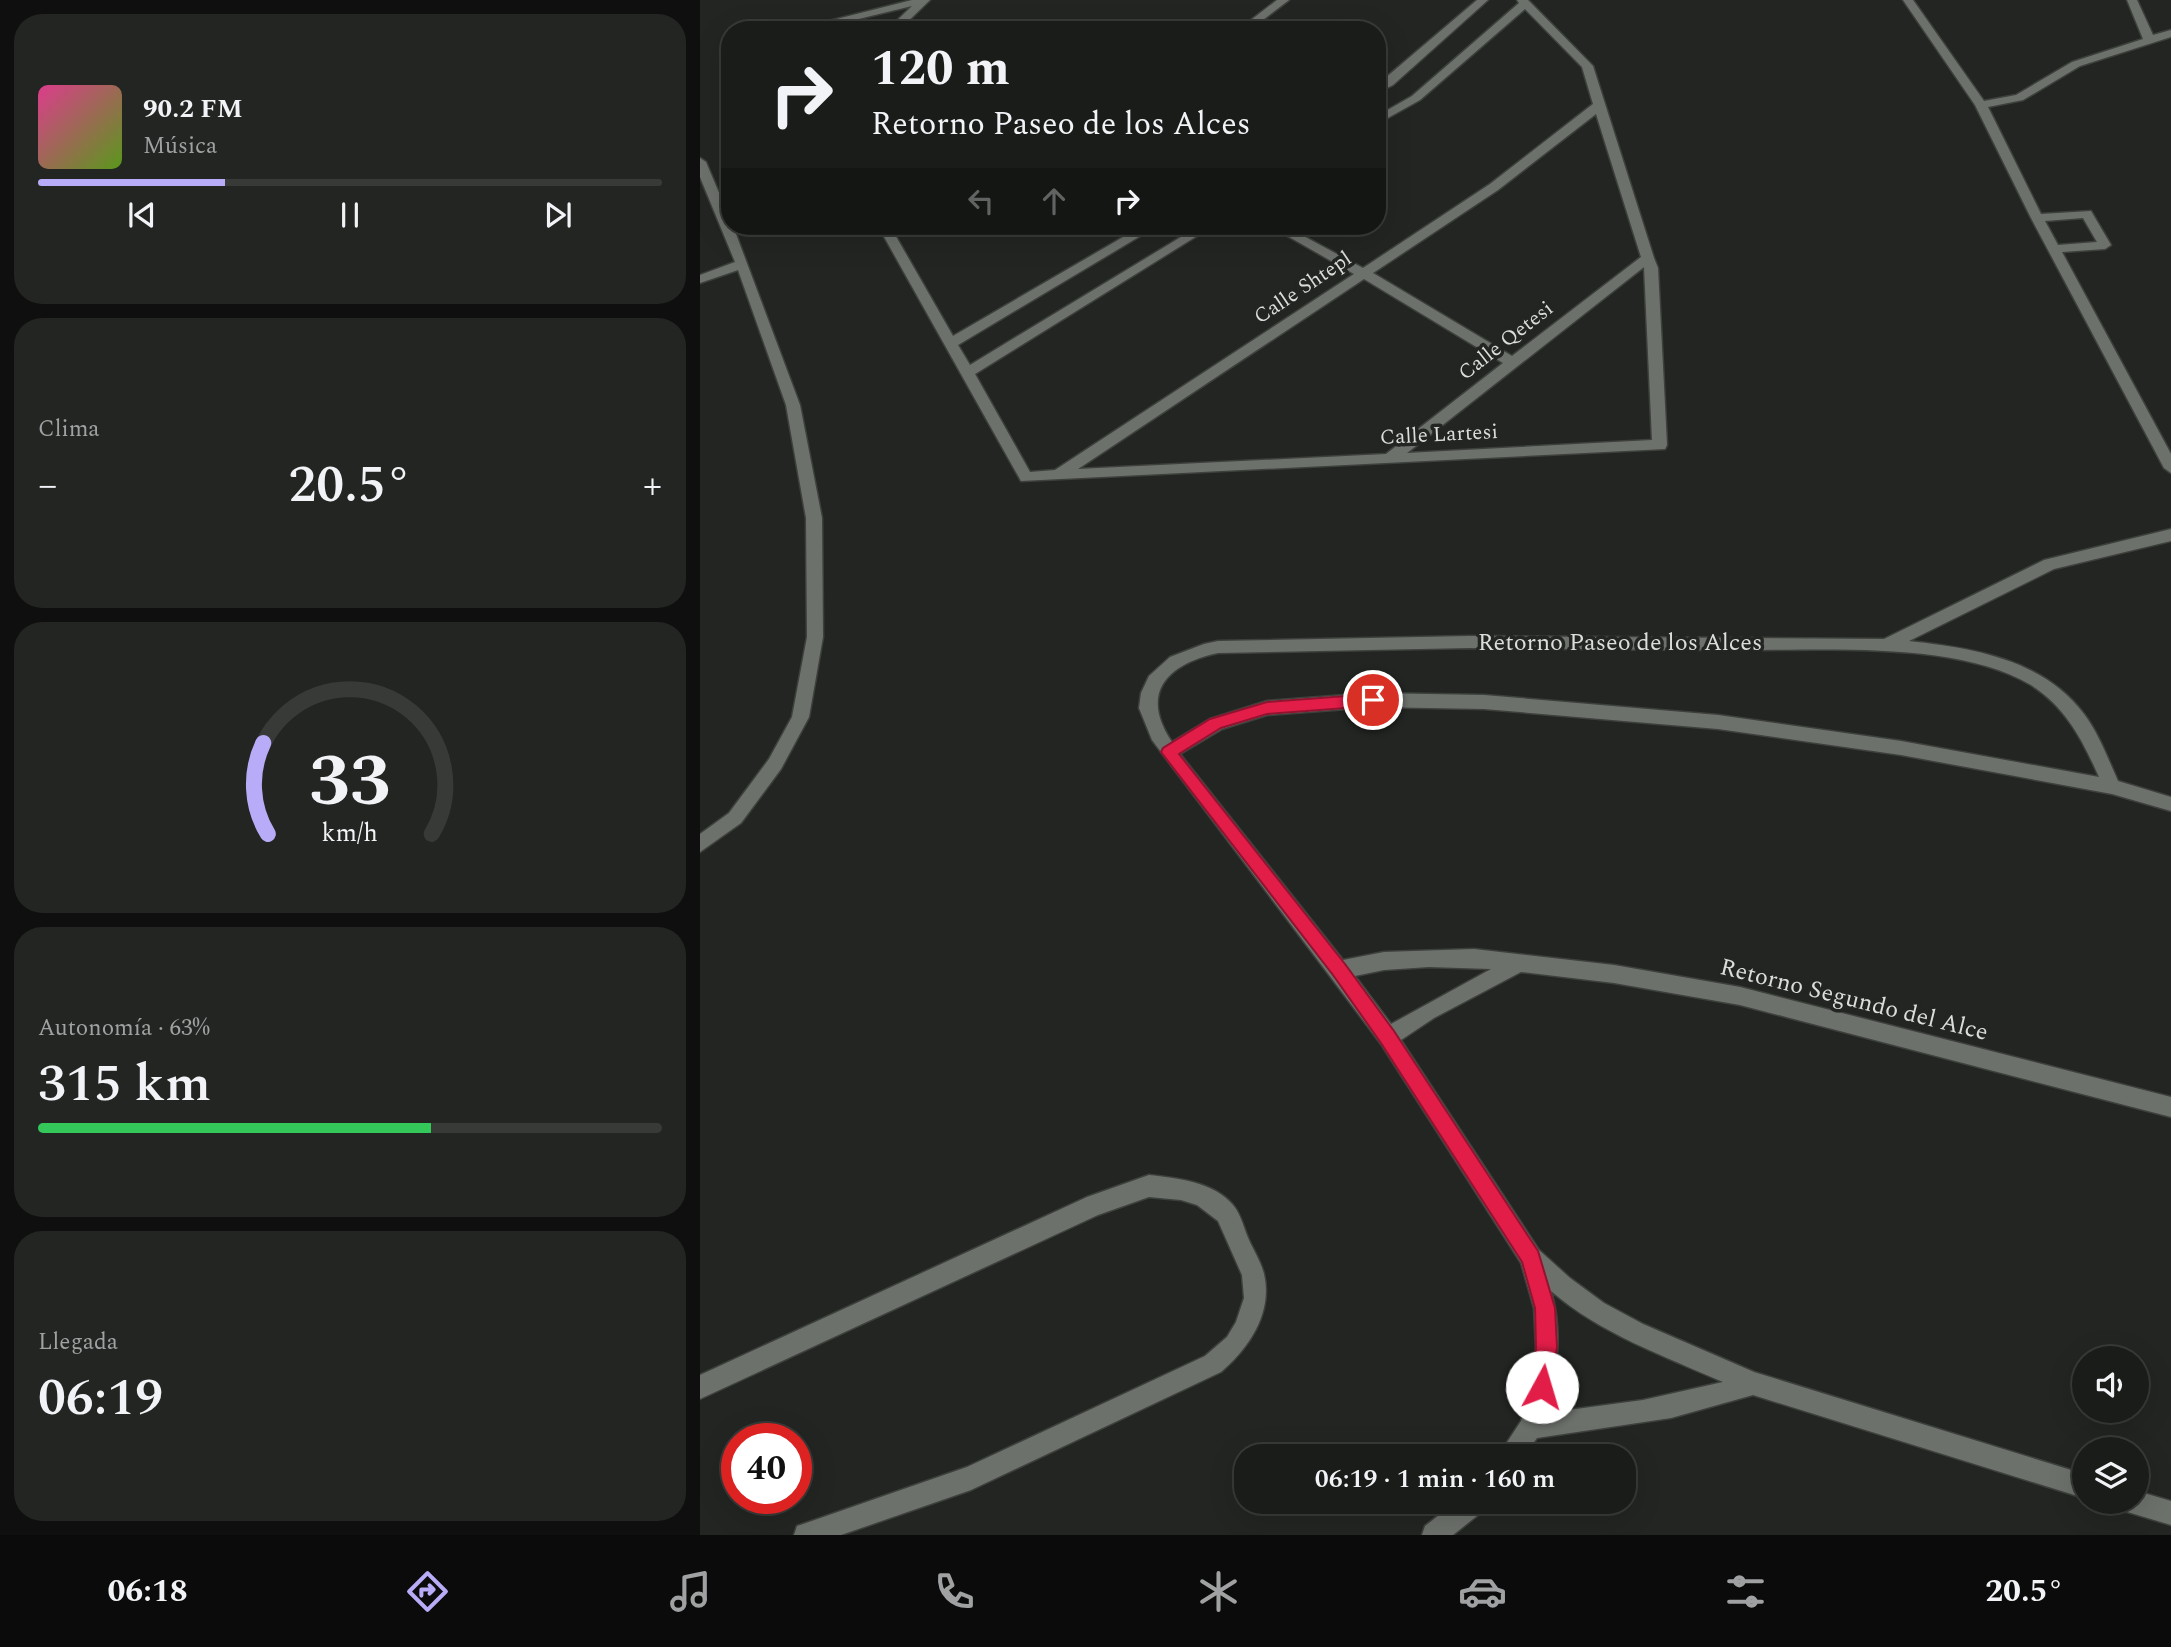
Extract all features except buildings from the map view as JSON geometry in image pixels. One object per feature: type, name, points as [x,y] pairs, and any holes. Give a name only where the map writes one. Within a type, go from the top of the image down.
[{"type":"street","points":[[836,21],[925,0]]},
{"type":"street","points":[[902,21],[925,0]]},
{"type":"street","points":[[1255,21],[1284,0]]},
{"type":"street","points":[[1386,85],[1483,0]]},
{"type":"street","points":[[1908,0],[1981,105],[2037,218],[2171,468]]},
{"type":"street","points":[[2132,0],[2149,40]]},
{"type":"street","points":[[1386,116],[1416,98],[1523,1]]},
{"type":"street","name":"Calle Lartesi","points":[[891,235],[1026,477],[1660,445],[1651,268],[1648,258],[1587,65],[1523,1]]},
{"type":"street","points":[[1981,105],[2019,98],[2076,64],[2171,33]]},
{"type":"street","name":"Calle Shtepl","points":[[1059,475],[1494,187],[1600,105]]},
{"type":"street","points":[[700,162],[721,213]]},
{"type":"street","points":[[2037,218],[2087,214],[2105,245],[2054,249]]},
{"type":"street","points":[[700,844],[735,818],[775,764],[800,717],[815,637],[814,518],[793,405],[730,235]]},
{"type":"street","points":[[951,343],[1136,235]]},
{"type":"street","points":[[967,373],[1192,235]]},
{"type":"street","points":[[1293,235],[1363,273],[1511,362]]},
{"type":"street","name":"Calle Qetesi","points":[[1390,458],[1648,258]]},
{"type":"street","points":[[700,279],[742,264]]},
{"type":"street","points":[[1886,645],[2050,564],[2171,535]]},
{"type":"street","name":"Retorno Paseo de los Alces","points":[[1519,1444],[1531,1427],[1542,1387],[1547,1347],[1545,1308],[1531,1258],[1388,1037],[1169,752],[1152,724],[1147,704],[1152,684],[1169,663],[1196,650],[1218,647],[1469,642],[1886,645],[1948,652],[2020,670],[2047,687],[2076,716],[2112,787]]},
{"type":"street","points":[[1169,752],[1216,724],[1267,708],[1373,700],[1484,702],[1718,722],[1901,748],[2112,787],[2171,804]]},
{"type":"street","name":"Retorno Segundo del Alce","points":[[1339,970],[1429,958],[1520,963],[1614,974],[1740,996],[2171,1107]]},
{"type":"street","points":[[1388,1037],[1427,1012],[1520,963]]},
{"type":"street","points":[[700,1387],[1095,1205],[1149,1186],[1181,1189],[1203,1197],[1226,1213],[1252,1275],[1255,1298],[1241,1336],[1235,1345],[1213,1364],[971,1478],[806,1535]]},
{"type":"street","points":[[1531,1258],[1562,1286],[1596,1311],[1635,1332],[1753,1383],[2072,1482]]},
{"type":"street","points":[[1531,1427],[1664,1410],[1710,1399],[1753,1383]]},
{"type":"street","points":[[2149,1507],[2171,1513]]},
{"type":"street","points":[[1434,1535],[1463,1514]]},
{"type":"route","points":[[1373,700],[1267,708],[1216,724],[1169,752],[1388,1037],[1531,1258],[1545,1308],[1547,1347],[1542,1387]]}]
